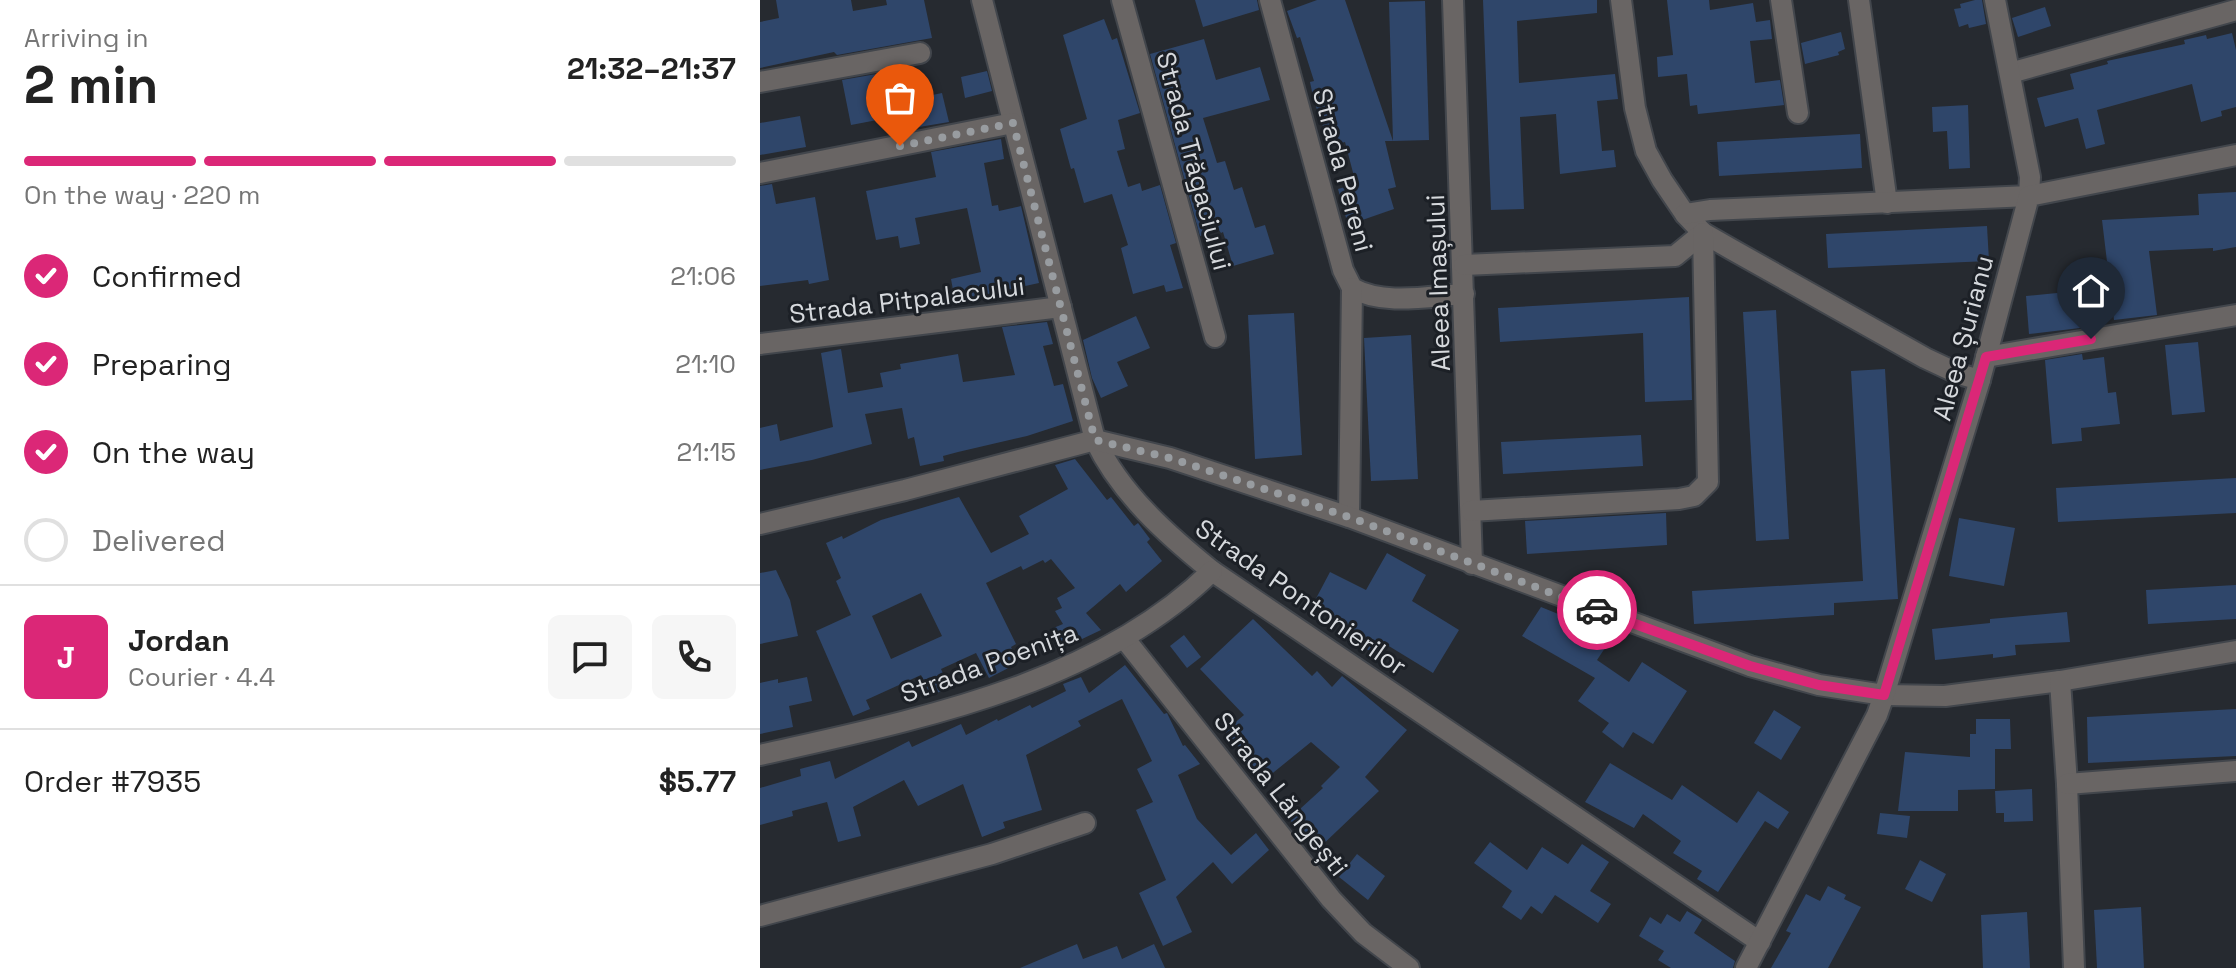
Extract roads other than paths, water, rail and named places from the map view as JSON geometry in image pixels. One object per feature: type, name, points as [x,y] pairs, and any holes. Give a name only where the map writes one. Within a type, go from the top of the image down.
[{"type":"street","name":"Strada Pontonierilor","points":[[982,0],[1095,440],[1112,471],[1159,525],[1212,571],[1760,942]]},
{"type":"street","name":"Strada Trăgaciului","points":[[1122,0],[1215,337]]},
{"type":"street","name":"Strada Pereni","points":[[1270,0],[1343,270],[1352,288],[1369,296],[1401,298],[1464,294]]},
{"type":"street","name":"Aleea Imașului","points":[[1453,0],[1472,564]]},
{"type":"street","points":[[1621,0],[1635,108],[1646,151],[1685,214],[1703,233],[1925,358],[1980,380]]},
{"type":"street","points":[[1781,0],[1798,113]]},
{"type":"street","points":[[1859,0],[1887,203]]},
{"type":"street","name":"Aleea Șurianu","points":[[1884,695],[1980,380],[2029,196],[2030,177],[1995,0]]},
{"type":"street","points":[[2010,73],[2236,10]]},
{"type":"street","points":[[760,82],[920,53]]},
{"type":"street","points":[[760,173],[1013,123]]},
{"type":"street","points":[[1685,214],[1710,210],[2029,196],[2236,155]]},
{"type":"street","points":[[1464,265],[1675,256],[1703,233]]},
{"type":"street","points":[[1471,511],[1679,499],[1694,496],[1708,482],[1703,233]]},
{"type":"street","points":[[1349,517],[1352,288]]},
{"type":"street","name":"Strada Pitpalacului","points":[[760,344],[1061,307]]},
{"type":"street","points":[[1986,357],[2236,315]]},
{"type":"street","points":[[760,524],[1095,440],[1170,458],[1349,517],[1750,666],[1819,685],[1884,695],[1945,696],[2060,681],[2236,651]]},
{"type":"street","name":"Strada Poenița","points":[[760,755],[894,725],[1046,674],[1124,638],[1178,601],[1212,571]]},
{"type":"street","name":"Strada Lăngești","points":[[1124,638],[1331,899],[1363,933],[1409,968]]},
{"type":"street","points":[[2060,681],[2074,968]]},
{"type":"street","points":[[1746,968],[1877,715],[1884,695]]},
{"type":"street","points":[[2067,784],[2236,771]]},
{"type":"street","points":[[760,916],[992,854],[1085,823]]}]
